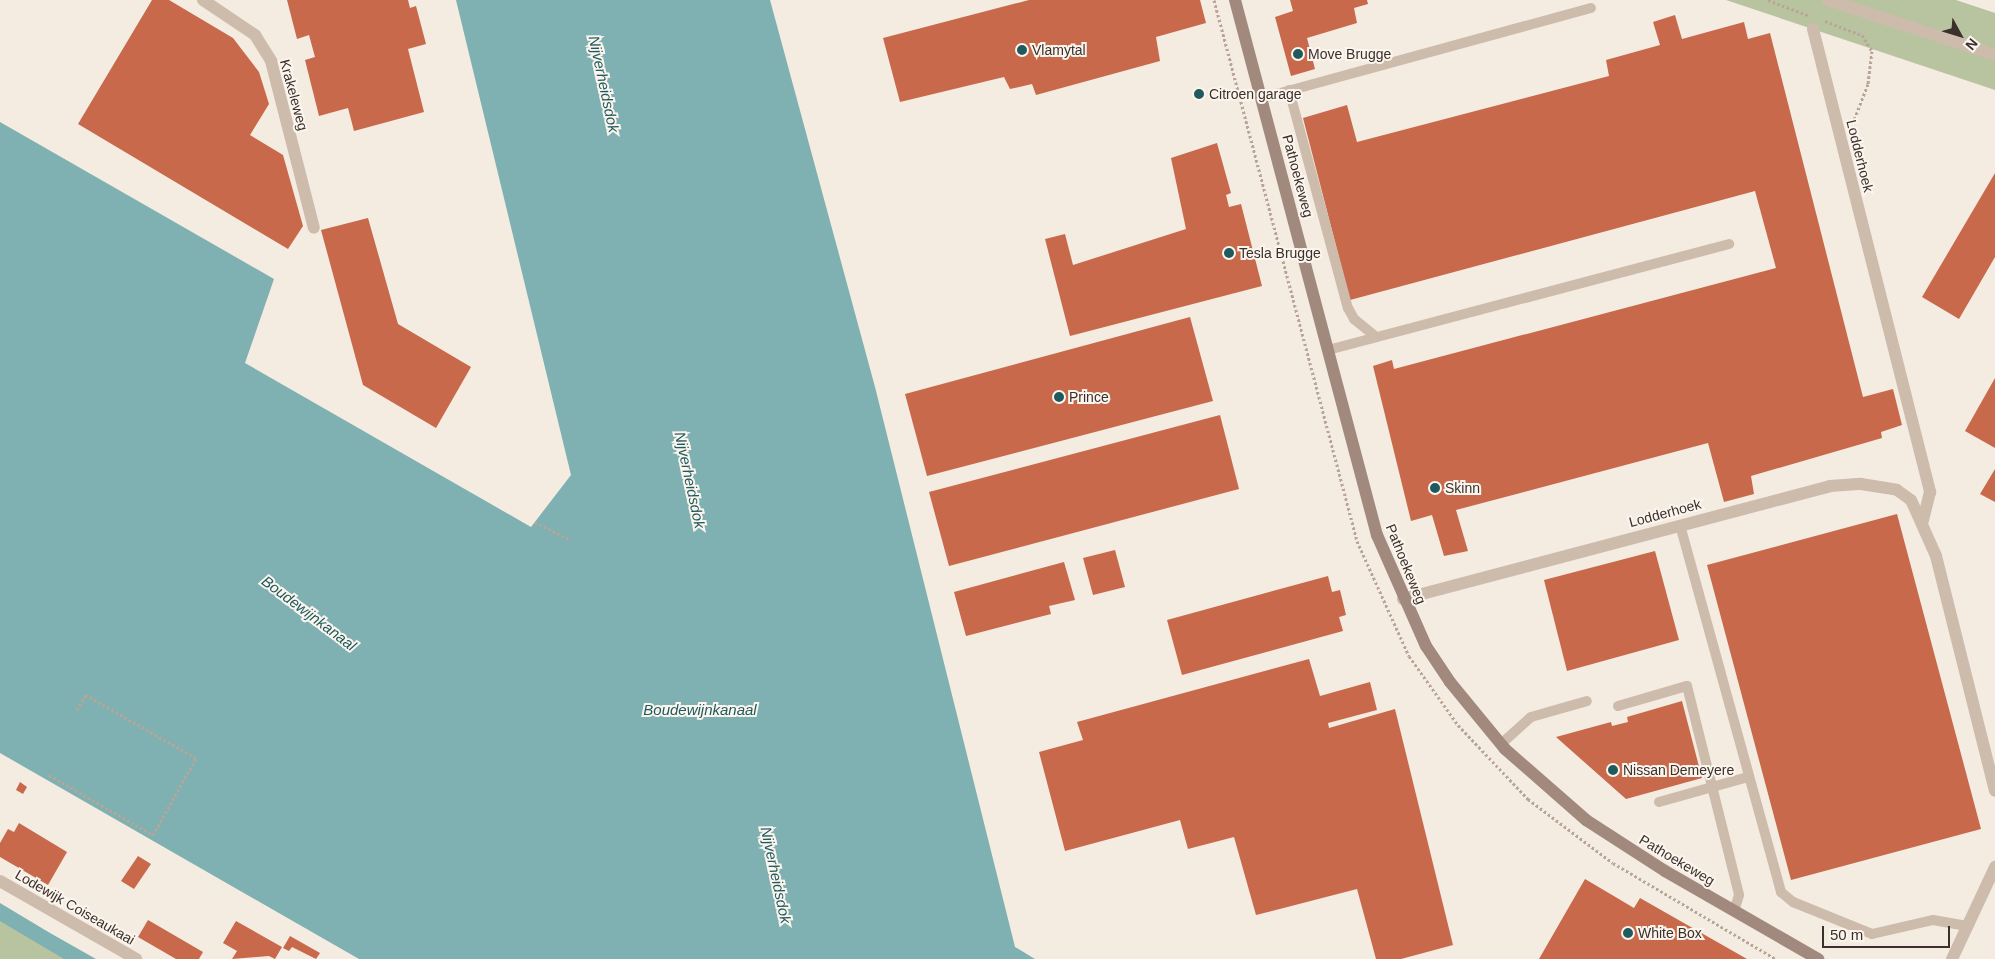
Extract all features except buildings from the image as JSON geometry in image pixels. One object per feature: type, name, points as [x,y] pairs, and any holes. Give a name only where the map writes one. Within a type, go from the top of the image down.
[{"type":"main road","name":"Pathoekeweg","points":[[1235,0],[1377,535],[1403,599],[1450,682],[1501,744],[1586,820],[1734,911],[1818,959]]},
{"type":"street","name":"Krakeleweg","points":[[203,0],[255,35],[271,61],[314,228]]},
{"type":"street","points":[[1828,0],[1995,55]]},
{"type":"street","name":"Lodderhoek","points":[[1813,29],[1930,492],[1923,521]]},
{"type":"street","name":"Lodderhoek","points":[[1403,599],[1680,525],[1848,484],[1886,487],[1905,494],[1923,521],[1936,556],[1995,790]]},
{"type":"street","points":[[1952,959],[1995,868]]},
{"type":"street","name":"Lodewijk Coiseaukaai","points":[[0,881],[136,959]]},
{"type":"lane","points":[[1262,98],[1591,8]]},
{"type":"lane","points":[[1289,90],[1348,308],[1354,319],[1376,337]]},
{"type":"lane","points":[[1328,350],[1729,244]]},
{"type":"lane","points":[[1680,525],[1777,886],[1793,902],[1872,934],[1934,920],[1968,926]]},
{"type":"lane","points":[[1618,706],[1687,686],[1739,895],[1734,911]]},
{"type":"lane","points":[[1501,744],[1531,717],[1586,701]]},
{"type":"lane","points":[[1659,802],[1748,777]]},
{"type":"path","points":[[1214,0],[1357,541],[1409,656],[1465,733],[1528,800],[1613,863],[1776,959]]},
{"type":"path","points":[[1768,0],[1862,35],[1869,42],[1873,63],[1868,84],[1843,149]]},
{"type":"path","points":[[535,522],[570,540]]},
{"type":"path","points":[[50,775],[153,835],[196,758],[86,695],[76,711]]},
{"type":"green space","points":[[1726,0],[1956,0],[1995,13],[1995,90]]},
{"type":"green space","points":[[0,911],[83,959],[0,959]]},
{"type":"water","name":"Boudewijnkanaal","points":[[456,0],[770,0],[875,387],[1015,947],[1035,959],[359,959],[0,753],[0,122],[274,279],[245,363],[531,527],[571,475]]},
{"type":"water","points":[[0,903],[96,959],[64,959],[0,921]]},
{"type":"place","name":"Vlamytal","points":[[1022,50]]},
{"type":"place","name":"Move Brugge","points":[[1298,54]]},
{"type":"place","name":"Citroen garage","points":[[1199,94]]},
{"type":"place","name":"Tesla Brugge","points":[[1229,253]]},
{"type":"place","name":"Prince","points":[[1059,397]]},
{"type":"place","name":"Skinn","points":[[1435,488]]},
{"type":"place","name":"Nissan Demeyere","points":[[1613,770]]},
{"type":"place","name":"White Box","points":[[1628,933]]},
{"type":"water label","name":"Nijverheidsdok","points":[[604,84]]},
{"type":"water label","name":"Nijverheidsdok","points":[[690,480]]},
{"type":"water label","name":"Nijverheidsdok","points":[[776,875]]}]
